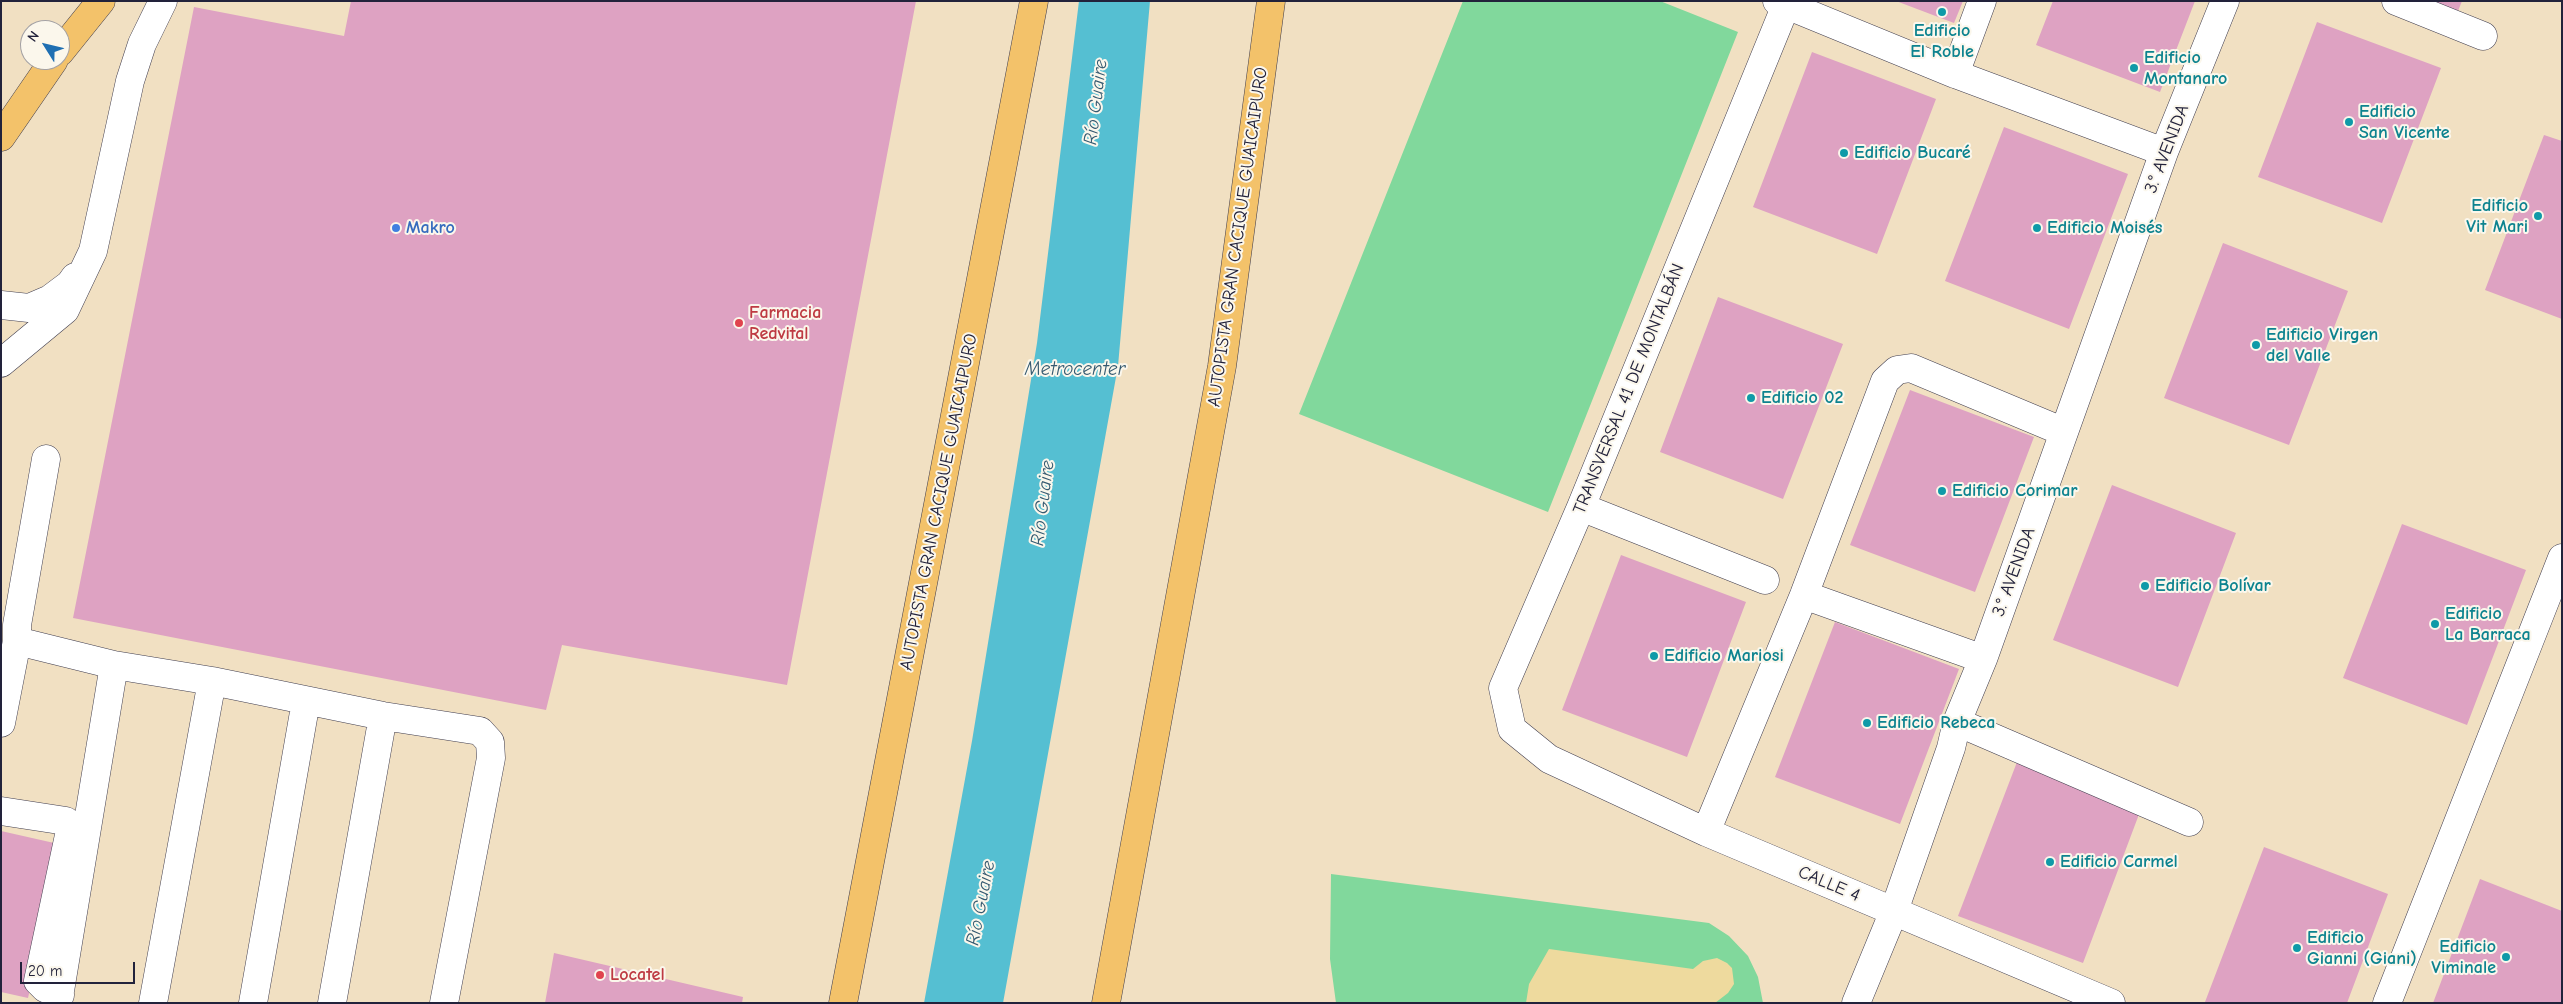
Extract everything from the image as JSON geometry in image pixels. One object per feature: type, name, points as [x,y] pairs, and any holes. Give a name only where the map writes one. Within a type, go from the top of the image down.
[{"type":"main road","points":[[70,40],[101,1]]},
{"type":"main road","name":"AUTOPISTA GRAN CACIQUE GUAICAIPURO","points":[[843,1003],[1034,1]]},
{"type":"main road","name":"AUTOPISTA GRAN CACIQUE GUAICAIPURO","points":[[1106,1003],[1222,366],[1272,1]]},
{"type":"main road","points":[[1,136],[47,70]]},
{"type":"street","points":[[1,363],[65,310],[93,252],[130,81],[142,44],[163,1]]},
{"type":"street","points":[[1955,74],[1982,1]]},
{"type":"street","name":"3.° AVENIDA","points":[[1856,1003],[1894,911],[1951,748],[1957,722],[1983,659],[2164,152],[2225,1]]},
{"type":"street","points":[[2396,1],[2483,36]]},
{"type":"street","points":[[1781,3],[1955,74],[2164,152]]},
{"type":"street","name":"TRANSVERSAL 41 DE MONTALBÁN","points":[[1549,758],[1512,729],[1503,688],[1581,507],[1781,3]]},
{"type":"street","points":[[1,305],[29,308],[50,299],[70,284],[93,252]]},
{"type":"street","points":[[1706,832],[1804,595],[1885,381],[1897,370],[1911,368],[2064,432]]},
{"type":"street","points":[[1,722],[17,641],[17,625],[46,459]]},
{"type":"street","points":[[1581,507],[1764,580]]},
{"type":"street","points":[[2387,1003],[2562,558]]},
{"type":"street","points":[[1804,595],[1983,659]]},
{"type":"street","points":[[17,641],[114,665],[212,681],[383,716],[480,731],[490,742],[491,758],[444,1003]]},
{"type":"street","points":[[1,811],[66,821],[71,826],[38,981],[59,999],[114,665]]},
{"type":"street","points":[[153,1003],[212,681]]},
{"type":"street","points":[[254,1003],[306,701]]},
{"type":"street","points":[[332,1003],[383,716]]},
{"type":"street","points":[[1957,722],[2188,822]]},
{"type":"street","name":"CALLE 4","points":[[1549,758],[1706,832],[2111,1003]]},
{"type":"green space","points":[[1463,1],[1660,1],[1738,32],[1548,512],[1299,414]]},
{"type":"green space","points":[[1331,874],[1709,923],[1729,936],[1748,956],[1758,977],[1763,1003],[1336,1003],[1330,959]]},
{"type":"sand","points":[[1549,949],[1693,969],[1703,961],[1717,958],[1732,968],[1734,984],[1728,993],[1715,1003],[1526,1003],[1529,984]]},
{"type":"water","name":"Metrocenter","points":[[1079,1],[1150,1],[1118,366],[1003,1003],[924,1003],[972,741],[1037,343]]},
{"type":"building","name":"Makro","points":[[351,1],[916,1],[787,685],[562,645],[546,710],[73,618],[194,7],[344,36]]},
{"type":"building","name":"Edificio El Roble","points":[[1896,1],[1963,1],[1954,23]]},
{"type":"building","name":"Edificio Montanaro","points":[[2053,1],[2195,1],[2160,92],[2036,45]]},
{"type":"building","points":[[2432,1],[2462,1],[2458,11]]},
{"type":"building","name":"Edificio San Vicente","points":[[2317,22],[2441,68],[2382,223],[2258,177]]},
{"type":"building","name":"Edificio Bucaré","points":[[1812,52],[1936,99],[1877,254],[1753,207]]},
{"type":"building","name":"Edificio Moisés","points":[[2004,127],[2128,174],[2069,329],[1945,281]]},
{"type":"building","name":"Edificio Vit Mari","points":[[2544,135],[2562,141],[2562,319],[2485,290]]},
{"type":"building","name":"Edificio Virgen del Valle","points":[[2223,243],[2348,291],[2289,445],[2164,398]]},
{"type":"building","name":"Edificio 02","points":[[1718,297],[1843,344],[1783,499],[1660,452]]},
{"type":"building","name":"Edificio Corimar","points":[[1910,390],[2034,437],[1975,592],[1850,545]]},
{"type":"building","name":"Edificio Bolívar","points":[[2112,485],[2236,533],[2178,687],[2053,640]]},
{"type":"building","name":"Edificio La Barraca","points":[[2402,524],[2526,570],[2467,725],[2343,678]]},
{"type":"building","name":"Edificio Mariosi","points":[[1621,555],[1746,602],[1687,757],[1562,710]]},
{"type":"building","name":"Edificio Rebeca","points":[[1835,622],[1959,669],[1900,824],[1775,777]]},
{"type":"building","name":"Edificio Carmel","points":[[2017,762],[2141,809],[2083,963],[1958,916]]},
{"type":"building","points":[[1,831],[63,845],[28,998],[1,992]]},
{"type":"building","name":"Edificio Gianni (Giani)","points":[[2264,847],[2388,894],[2347,1003],[2205,1002]]},
{"type":"building","name":"Edificio Viminale","points":[[2480,879],[2562,911],[2562,1003],[2433,1003]]},
{"type":"building","name":"Locatel","points":[[554,953],[743,997],[742,1003],[545,1003]]},
{"type":"place","name":"Edificio El Roble","points":[[1942,12]]},
{"type":"place","name":"Edificio Montanaro","points":[[2134,68]]},
{"type":"place","name":"Edificio San Vicente","points":[[2349,122]]},
{"type":"place","name":"Edificio Bucaré","points":[[1844,153]]},
{"type":"place","name":"Edificio Vit Mari","points":[[2538,216]]},
{"type":"place","name":"Makro","points":[[396,228]]},
{"type":"place","name":"Edificio Moisés","points":[[2037,228]]},
{"type":"place","name":"Farmacia Redvital","points":[[739,323]]},
{"type":"place","name":"Edificio Virgen del Valle","points":[[2256,345]]},
{"type":"place","name":"Edificio 02","points":[[1751,398]]},
{"type":"place","name":"Edificio Corimar","points":[[1942,491]]},
{"type":"place","name":"Edificio Bolívar","points":[[2145,586]]},
{"type":"place","name":"Edificio La Barraca","points":[[2435,624]]},
{"type":"place","name":"Edificio Mariosi","points":[[1654,656]]},
{"type":"place","name":"Edificio Rebeca","points":[[1867,723]]},
{"type":"place","name":"Edificio Carmel","points":[[2050,862]]},
{"type":"place","name":"Edificio Gianni (Giani)","points":[[2297,948]]},
{"type":"place","name":"Edificio Viminale","points":[[2506,957]]},
{"type":"place","name":"Locatel","points":[[600,975]]},
{"type":"water label","name":"Río Guaire","points":[[1096,102]]},
{"type":"water label","name":"Río Guaire","points":[[1043,503]]},
{"type":"water label","name":"Río Guaire","points":[[981,903]]}]
